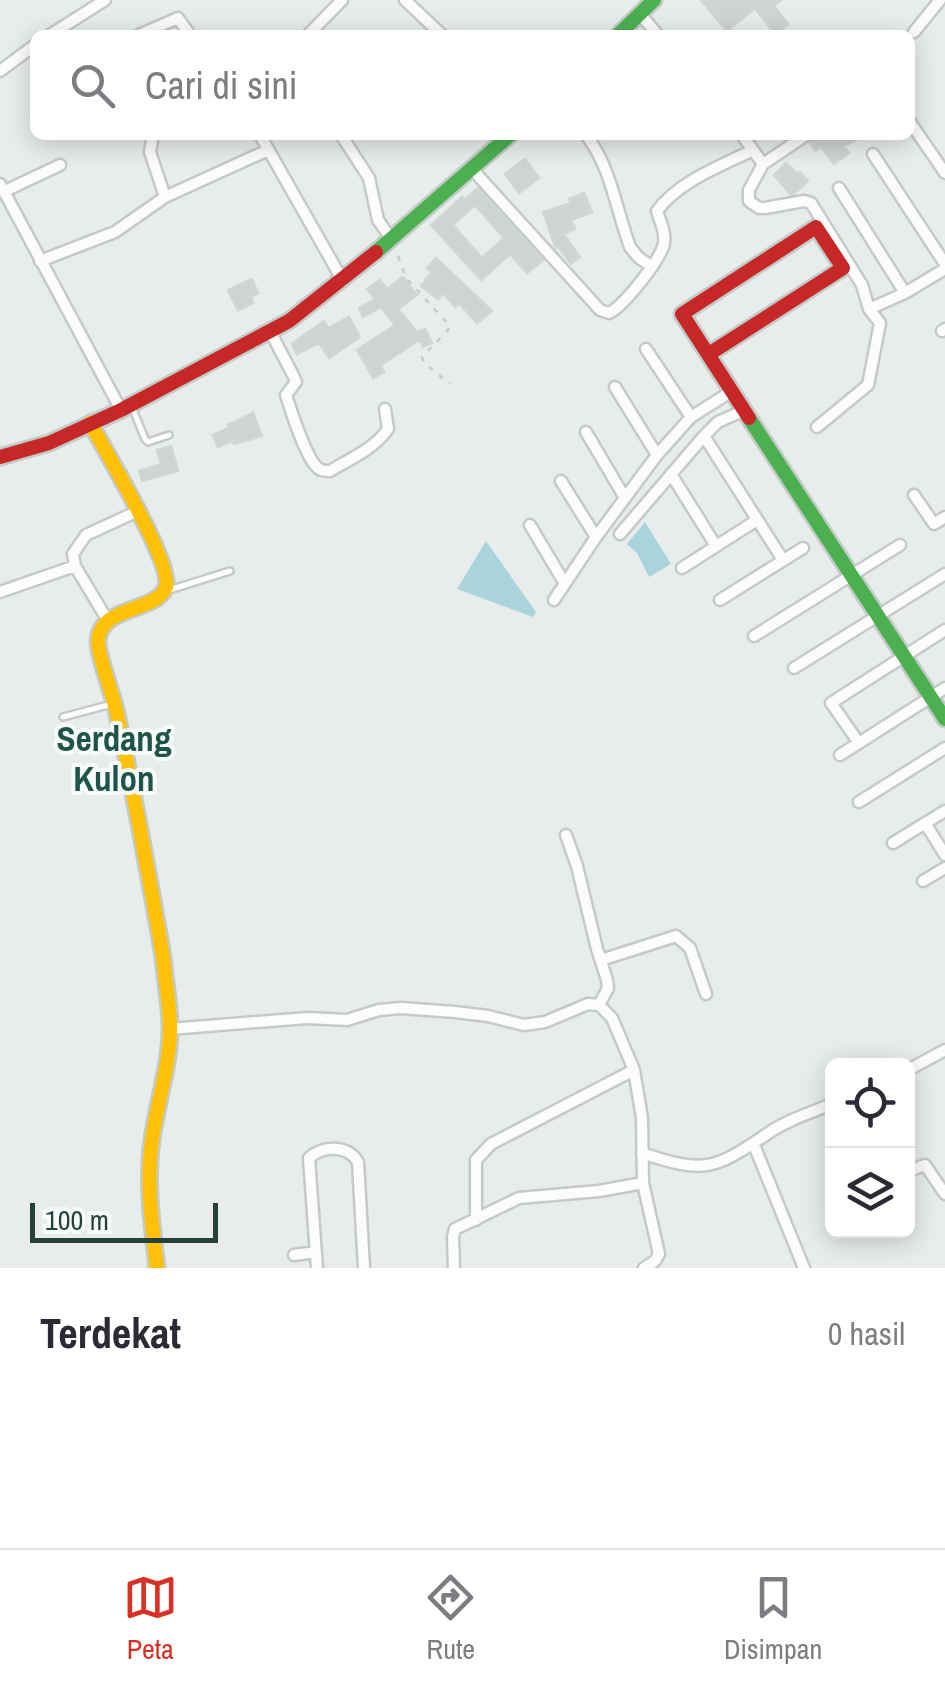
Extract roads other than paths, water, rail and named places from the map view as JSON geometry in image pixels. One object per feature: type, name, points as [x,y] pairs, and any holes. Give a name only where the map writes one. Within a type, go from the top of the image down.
[{"type":"street","points":[[58,30],[105,0]]},
{"type":"street","points":[[313,30],[342,0]]},
{"type":"street","points":[[405,0],[437,30]]},
{"type":"street","points":[[623,30],[654,0]]},
{"type":"street","points":[[915,31],[940,0]]},
{"type":"street","points":[[640,14],[654,30]]},
{"type":"street","points":[[150,30],[178,18],[186,30]]},
{"type":"street","points":[[0,71],[30,49]]},
{"type":"street","points":[[915,129],[945,174]]},
{"type":"street","points":[[151,140],[152,164],[165,198]]},
{"type":"street","points":[[263,140],[343,281]]},
{"type":"street","points":[[344,140],[369,178],[378,220],[392,240]]},
{"type":"street","points":[[0,457],[49,443],[271,333],[343,281],[504,140]]},
{"type":"street","points":[[589,140],[600,156],[630,246],[652,267]]},
{"type":"street","points":[[746,140],[762,164]]},
{"type":"street","points":[[798,140],[762,164],[751,186],[749,201],[760,208],[812,203],[862,285],[869,308],[880,323],[868,385],[816,427]]},
{"type":"street","points":[[40,261],[116,232],[165,198],[268,150]]},
{"type":"street","points":[[472,169],[604,312],[620,306],[660,255],[665,236],[657,211],[663,202],[683,186],[753,150]]},
{"type":"street","points":[[869,308],[904,293],[945,266],[873,154]]},
{"type":"street","points":[[60,166],[2,187],[40,261],[126,407]]},
{"type":"street","points":[[839,188],[904,293]]},
{"type":"street","points":[[708,354],[843,268],[816,227],[682,314],[945,719]]},
{"type":"street","points":[[271,333],[296,382],[286,395],[318,469],[330,470],[381,438],[388,429],[384,410]]},
{"type":"street","points":[[646,349],[691,417]]},
{"type":"street","points":[[615,387],[657,455]]},
{"type":"street","points":[[554,600],[657,455],[691,417],[732,390]]},
{"type":"street","points":[[620,534],[718,422],[745,410]]},
{"type":"street","points":[[90,423],[138,511],[166,576],[158,597],[108,621],[99,634],[165,970],[170,1028],[152,1141],[150,1208],[157,1268]]},
{"type":"street","points":[[586,432],[625,498]]},
{"type":"street","points":[[704,436],[783,560]]},
{"type":"street","points":[[671,474],[716,546]]},
{"type":"street","points":[[562,481],[596,537]]},
{"type":"street","points":[[914,496],[934,524],[945,518]]},
{"type":"street","points":[[108,621],[74,566],[73,554],[86,536],[138,511]]},
{"type":"street","points":[[682,568],[757,520]]},
{"type":"street","points":[[530,525],[564,584]]},
{"type":"street","points":[[754,636],[900,545]]},
{"type":"street","points":[[720,600],[802,548]]},
{"type":"street","points":[[0,592],[74,566]]},
{"type":"street","points":[[794,668],[945,574]]},
{"type":"street","points":[[858,743],[832,703],[945,630]]},
{"type":"street","points":[[840,755],[945,688]]},
{"type":"street","points":[[859,802],[945,748]]},
{"type":"street","points":[[893,843],[945,810]]},
{"type":"street","points":[[925,823],[945,855]]},
{"type":"street","points":[[566,835],[608,988],[599,1005]]},
{"type":"street","points":[[923,882],[945,868]]},
{"type":"street","points":[[601,960],[676,936],[690,948],[706,994]]},
{"type":"street","points":[[170,1028],[306,1018],[347,1020],[401,1008],[455,1012],[524,1026],[545,1022],[588,1004],[599,1005],[612,1018],[634,1070],[642,1118],[644,1183],[662,1263],[644,1268]]},
{"type":"street","points":[[915,1066],[945,1050]]},
{"type":"street","points":[[476,1220],[476,1160],[490,1144],[634,1070]]},
{"type":"street","points":[[642,1153],[683,1166],[707,1166],[728,1160],[791,1120],[825,1107]]},
{"type":"street","points":[[754,1145],[804,1268]]},
{"type":"street","points":[[317,1268],[309,1158],[316,1152],[341,1149],[354,1155],[358,1162],[364,1268]]},
{"type":"street","points":[[915,1169],[925,1165],[945,1194]]},
{"type":"street","points":[[454,1268],[455,1229],[496,1208],[519,1198],[644,1183]]},
{"type":"street","points":[[294,1255],[316,1252]]},
{"type":"lane","points":[[126,407],[148,442],[169,435]]},
{"type":"lane","points":[[163,592],[230,571]]},
{"type":"lane","points":[[63,717],[114,704]]},
{"type":"water","points":[[645,522],[671,564],[649,577],[637,553],[627,544]]},
{"type":"water","points":[[486,541],[536,612],[533,617],[457,589]]},
{"type":"district","name":"Serdang Kulon","points":[[114,758]]}]
